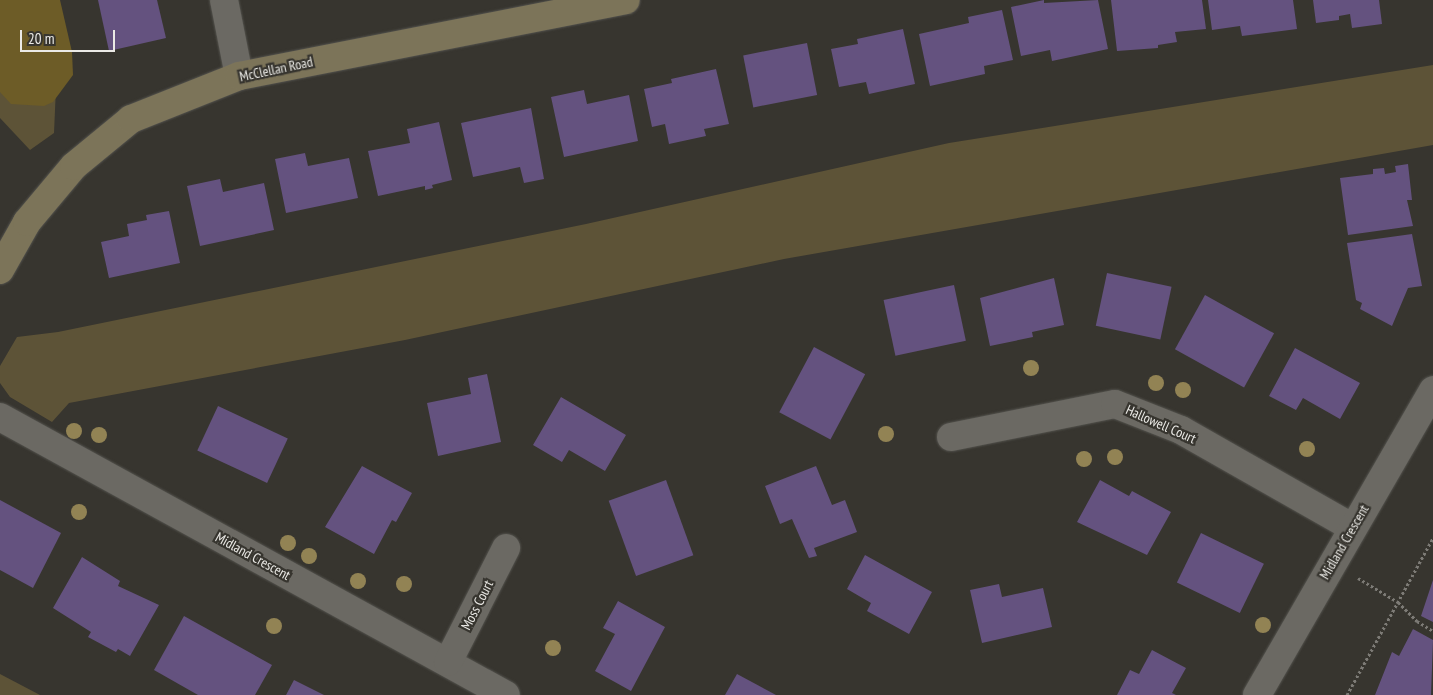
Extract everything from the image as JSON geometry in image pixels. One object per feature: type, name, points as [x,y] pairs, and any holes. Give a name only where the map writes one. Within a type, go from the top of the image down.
[{"type":"street","points":[[224,0],[239,76]]},
{"type":"street","name":"McClellan Road","points":[[0,270],[27,222],[74,166],[131,119],[239,76],[626,0]]},
{"type":"street","name":"Midland Crescent","points":[[1256,695],[1352,527],[1430,400]]},
{"type":"street","name":"Hallowell Court","points":[[951,437],[1115,404],[1182,430],[1352,527]]},
{"type":"street","name":"Midland Crescent","points":[[0,417],[506,695]]},
{"type":"street","name":"Moss Court","points":[[448,662],[506,548]]},
{"type":"path","points":[[1347,695],[1433,538]]},
{"type":"path","points":[[1332,563],[1398,602],[1417,621],[1433,631]]},
{"type":"shaded area","points":[[0,0],[57,64],[54,133],[30,150],[0,118]]},
{"type":"shaded area","points":[[0,0],[60,0],[72,52],[73,75],[53,102],[44,106],[11,104],[0,92]]},
{"type":"shaded area","points":[[1433,65],[1433,145],[784,259],[405,340],[69,403],[52,422],[10,397],[0,383],[0,366],[17,337],[58,332],[586,224],[949,143]]},
{"type":"shaded area","points":[[0,674],[40,695],[0,695]]},
{"type":"building","points":[[98,0],[157,0],[166,38],[109,51]]},
{"type":"building","points":[[1044,0],[1044,3],[1098,0],[1108,49],[1052,61],[1050,50],[1021,56],[1011,7]]},
{"type":"building","points":[[1111,0],[1202,0],[1206,29],[1175,32],[1177,42],[1158,45],[1158,48],[1117,51]]},
{"type":"building","points":[[1208,0],[1293,0],[1297,29],[1242,36],[1240,26],[1212,30]]},
{"type":"building","points":[[1313,0],[1379,0],[1382,24],[1352,28],[1350,14],[1339,16],[1339,20],[1316,23]]},
{"type":"building","points":[[1002,10],[1013,60],[984,66],[985,74],[930,86],[919,34],[969,23],[968,17]]},
{"type":"building","points":[[903,29],[915,84],[869,94],[866,82],[839,87],[831,49],[858,44],[857,39]]},
{"type":"building","points":[[807,43],[817,95],[753,107],[743,55]]},
{"type":"building","points":[[716,69],[729,124],[704,129],[706,136],[669,144],[665,124],[652,127],[644,89],[672,83],[671,79]]},
{"type":"building","points":[[584,90],[587,104],[629,95],[638,141],[564,157],[551,97]]},
{"type":"building","points":[[531,108],[544,179],[524,183],[520,167],[473,177],[461,123]]},
{"type":"building","points":[[439,122],[452,180],[432,185],[433,188],[425,190],[425,186],[378,196],[368,151],[410,143],[407,129]]},
{"type":"building","points":[[305,153],[308,166],[349,158],[358,198],[286,213],[275,159]]},
{"type":"building","points":[[1408,164],[1412,200],[1407,200],[1413,226],[1348,235],[1340,178],[1373,174],[1373,169],[1384,168],[1385,174],[1396,172],[1395,166]]},
{"type":"building","points":[[220,179],[223,192],[264,183],[274,230],[200,246],[187,186]]},
{"type":"building","points":[[169,211],[180,263],[109,278],[101,242],[129,236],[127,224],[147,220],[146,215]]},
{"type":"building","points":[[1412,234],[1422,286],[1408,288],[1392,326],[1360,309],[1362,303],[1356,300],[1347,243]]},
{"type":"building","points":[[1107,273],[1172,287],[1160,340],[1096,326]]},
{"type":"building","points":[[1054,278],[1064,325],[1032,332],[1033,337],[990,346],[980,298]]},
{"type":"building","points":[[954,285],[966,341],[895,356],[884,300]]},
{"type":"building","points":[[1205,295],[1274,333],[1244,388],[1175,349]]},
{"type":"building","points":[[814,347],[865,374],[830,440],[779,412]]},
{"type":"building","points":[[1295,348],[1360,383],[1340,419],[1303,398],[1296,410],[1269,396]]},
{"type":"building","points":[[487,374],[501,442],[438,456],[427,403],[471,394],[468,378]]},
{"type":"building","points":[[561,397],[626,435],[605,471],[569,450],[562,462],[533,445]]},
{"type":"building","points":[[218,406],[288,439],[267,483],[197,450]]},
{"type":"building","points":[[362,466],[412,493],[396,522],[392,520],[374,554],[325,527]]},
{"type":"building","points":[[816,466],[832,505],[845,500],[857,532],[814,548],[817,556],[809,558],[792,519],[780,524],[765,486]]},
{"type":"building","points":[[666,480],[693,555],[636,576],[609,501]]},
{"type":"building","points":[[1100,480],[1129,496],[1132,491],[1171,512],[1147,555],[1077,522]]},
{"type":"building","points":[[0,500],[61,533],[33,588],[0,570]]},
{"type":"building","points":[[1201,533],[1264,564],[1240,613],[1177,582]]},
{"type":"building","points":[[865,555],[932,592],[909,634],[867,611],[871,603],[847,589]]},
{"type":"building","points":[[82,557],[120,581],[118,586],[159,605],[130,656],[118,649],[116,652],[88,637],[91,632],[53,608]]},
{"type":"building","points":[[1433,580],[1433,622],[1421,616]]},
{"type":"building","points":[[999,584],[1002,597],[1043,588],[1052,627],[982,643],[970,590]]},
{"type":"building","points":[[618,601],[665,627],[631,691],[595,671],[615,634],[603,628]]},
{"type":"building","points":[[184,616],[272,665],[255,695],[198,695],[154,670]]},
{"type":"building","points":[[1413,629],[1433,640],[1431,695],[1375,695],[1392,652],[1399,656]]},
{"type":"building","points":[[1152,650],[1186,668],[1172,693],[1176,695],[1117,695],[1130,670],[1139,674]]},
{"type":"building","points":[[737,674],[776,695],[725,695]]},
{"type":"building","points":[[294,680],[324,695],[286,695]]}]
